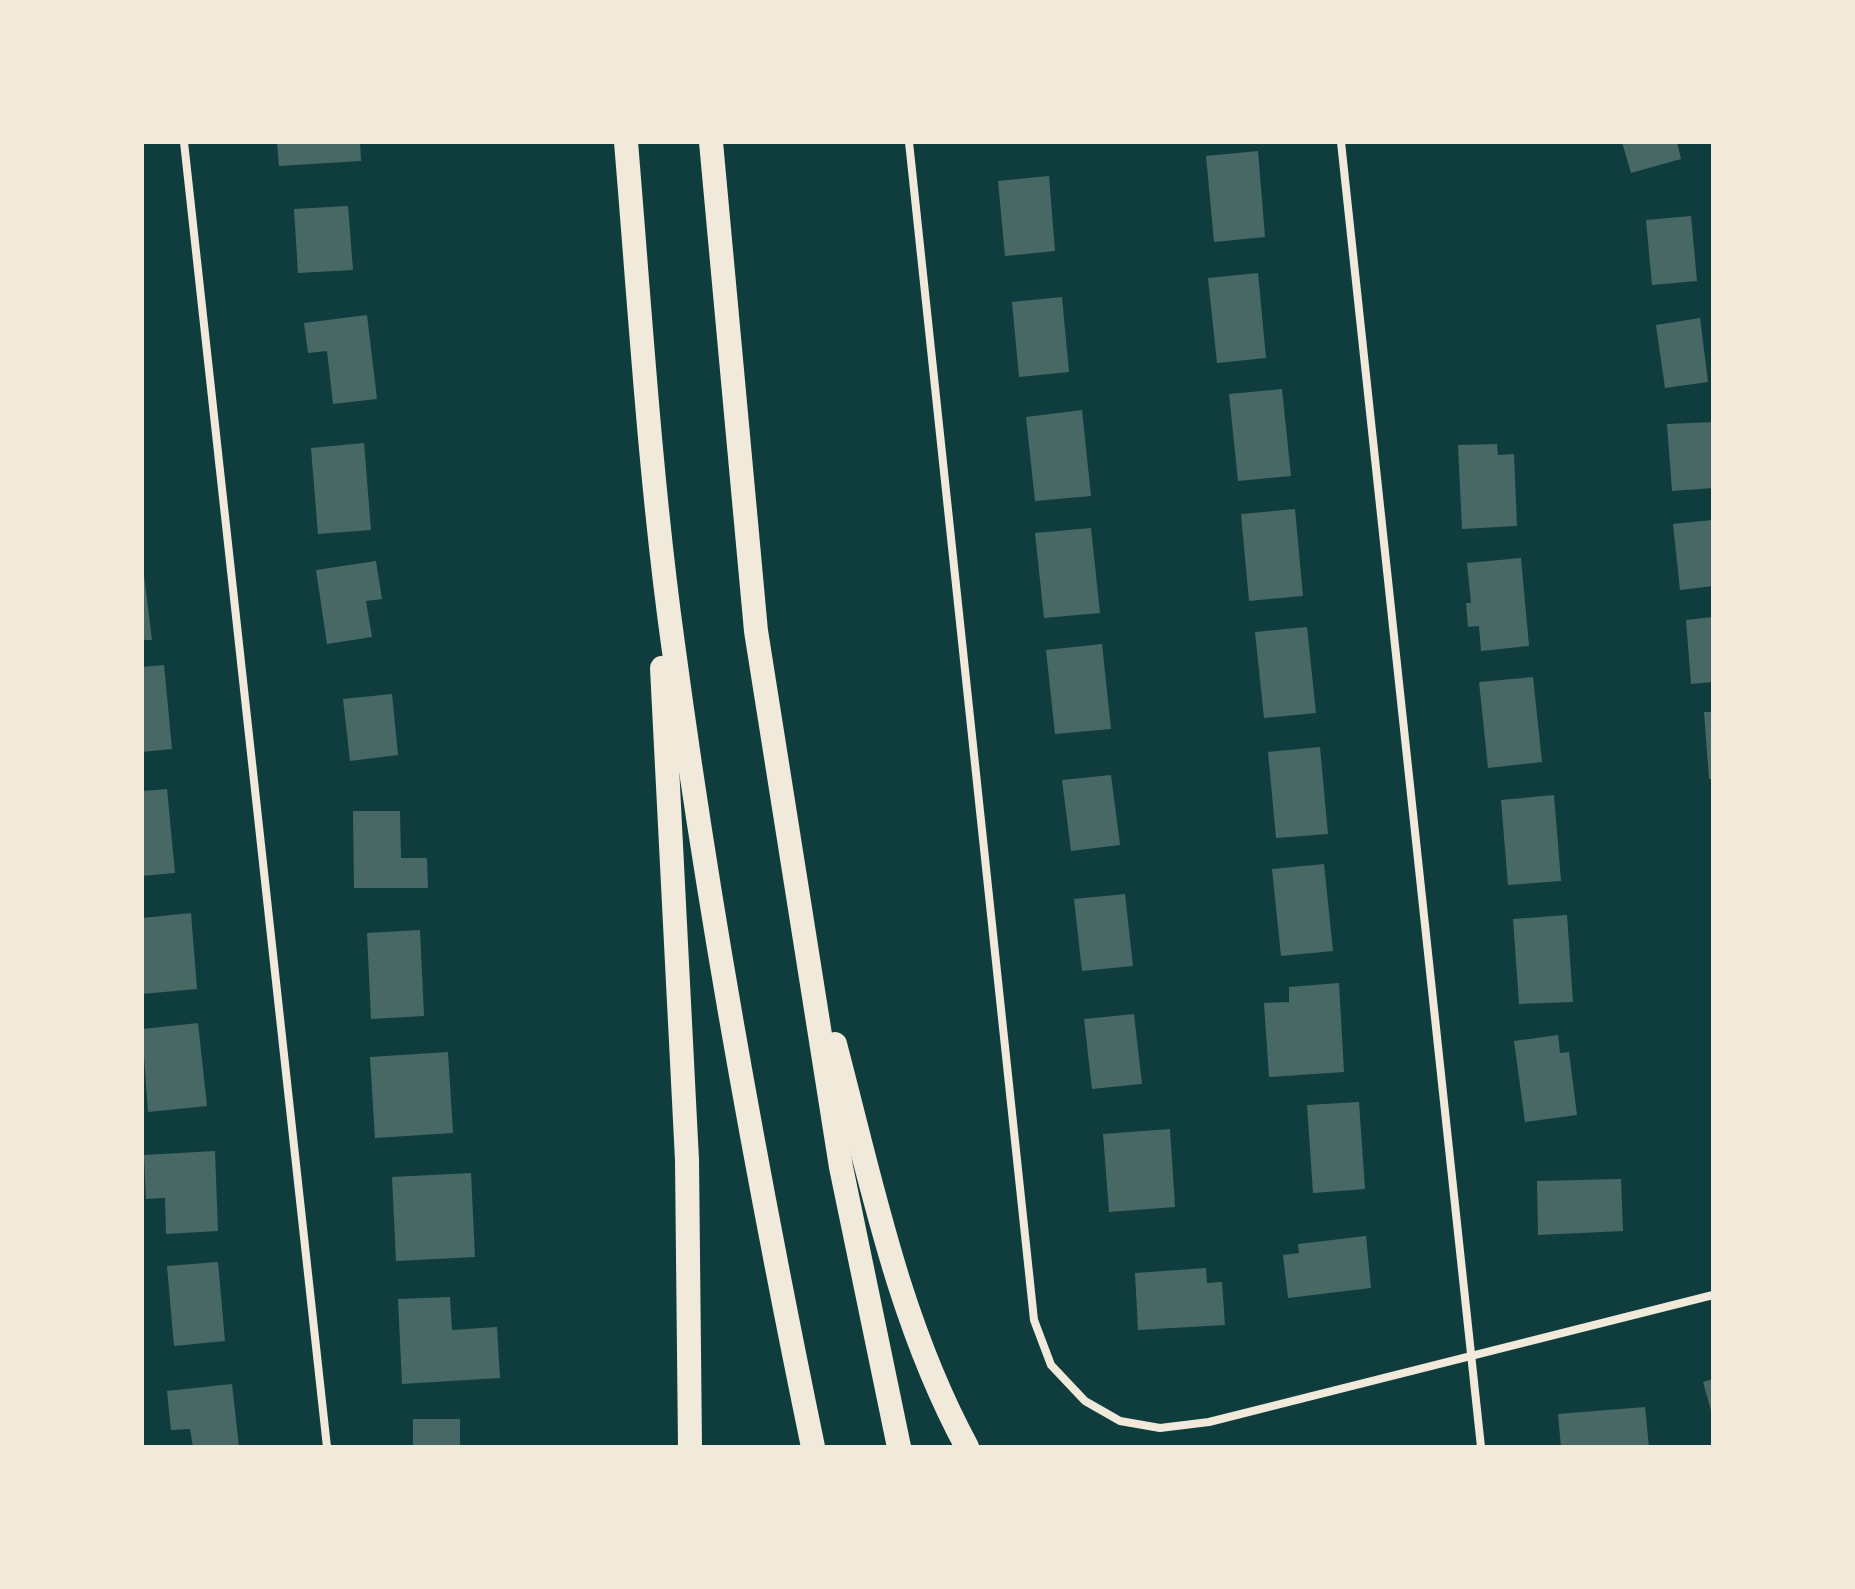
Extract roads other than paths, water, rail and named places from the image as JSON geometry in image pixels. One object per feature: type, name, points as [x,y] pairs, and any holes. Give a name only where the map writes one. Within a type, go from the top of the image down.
[{"type":"highway","points":[[626,142],[672,641],[712,912],[758,1183],[813,1447]]},
{"type":"highway","points":[[711,142],[756,631],[796,899],[841,1167],[899,1447]]},
{"type":"highway","points":[[644,358],[687,1144],[690,1447]]},
{"type":"highway","points":[[796,899],[903,1301],[939,1395],[967,1447]]},
{"type":"street","points":[[184,142],[327,1447]]},
{"type":"street","points":[[909,142],[1034,1320],[1051,1365],[1085,1401],[1120,1421],[1160,1428],[1209,1422],[1713,1295]]},
{"type":"street","points":[[1341,142],[1481,1447]]}]
